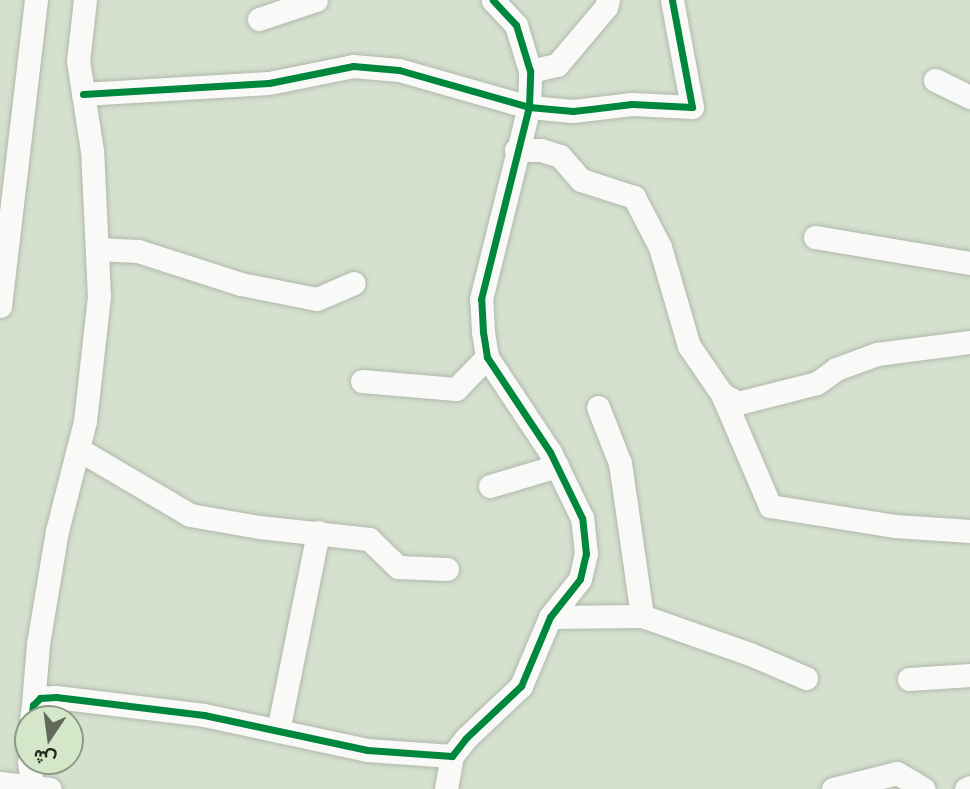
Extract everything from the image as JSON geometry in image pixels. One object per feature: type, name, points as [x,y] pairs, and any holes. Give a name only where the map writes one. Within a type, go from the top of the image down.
[{"type":"street","points":[[0,306],[36,0]]},
{"type":"street","points":[[33,705],[38,644],[57,531],[85,421],[99,297],[92,151],[78,61],[85,0]]},
{"type":"street","points":[[260,19],[316,0]]},
{"type":"street","points":[[446,789],[452,756],[466,738],[521,687],[550,617],[580,579],[586,554],[583,518],[557,466],[487,357],[481,299],[516,150],[529,107],[530,71],[516,25],[493,0]]},
{"type":"street","points":[[530,71],[557,65],[606,7],[608,0]]},
{"type":"street","points":[[83,94],[269,83],[353,66],[399,70],[529,107],[573,111],[632,104],[692,107],[672,0]]},
{"type":"street","points":[[935,80],[970,97]]},
{"type":"street","points":[[516,150],[541,150],[560,156],[581,180],[634,197],[660,247],[689,346],[722,394],[771,506],[895,526],[970,531]]},
{"type":"street","points":[[815,237],[970,263]]},
{"type":"street","points":[[97,249],[138,251],[241,284],[317,299],[354,284]]},
{"type":"street","points":[[722,394],[737,403],[817,383],[836,369],[877,354],[970,342]]},
{"type":"street","points":[[362,381],[456,389],[487,357]]},
{"type":"street","points":[[598,407],[620,463],[642,616]]},
{"type":"street","points":[[78,449],[190,515],[259,527],[369,539],[398,567],[447,569]]},
{"type":"street","points":[[490,486],[557,466]]},
{"type":"street","points":[[278,731],[318,532]]},
{"type":"street","points":[[550,617],[642,616],[750,654],[806,678]]},
{"type":"street","points":[[909,679],[970,675]]},
{"type":"street","points":[[36,705],[40,698],[56,697],[204,715],[367,750],[452,756]]},
{"type":"street","points":[[832,789],[897,773],[923,789]]},
{"type":"street","points":[[0,783],[41,787]]},
{"type":"cycle path","points":[[33,705],[40,698],[56,697],[204,715],[367,750],[452,756],[466,738],[521,686],[550,617],[580,579],[586,554],[582,518],[550,452],[487,357],[481,299],[529,107],[530,71],[516,25],[493,0]]},
{"type":"cycle path","points":[[83,94],[269,83],[353,66],[399,70],[529,107],[573,111],[632,104],[692,107],[672,0]]}]
